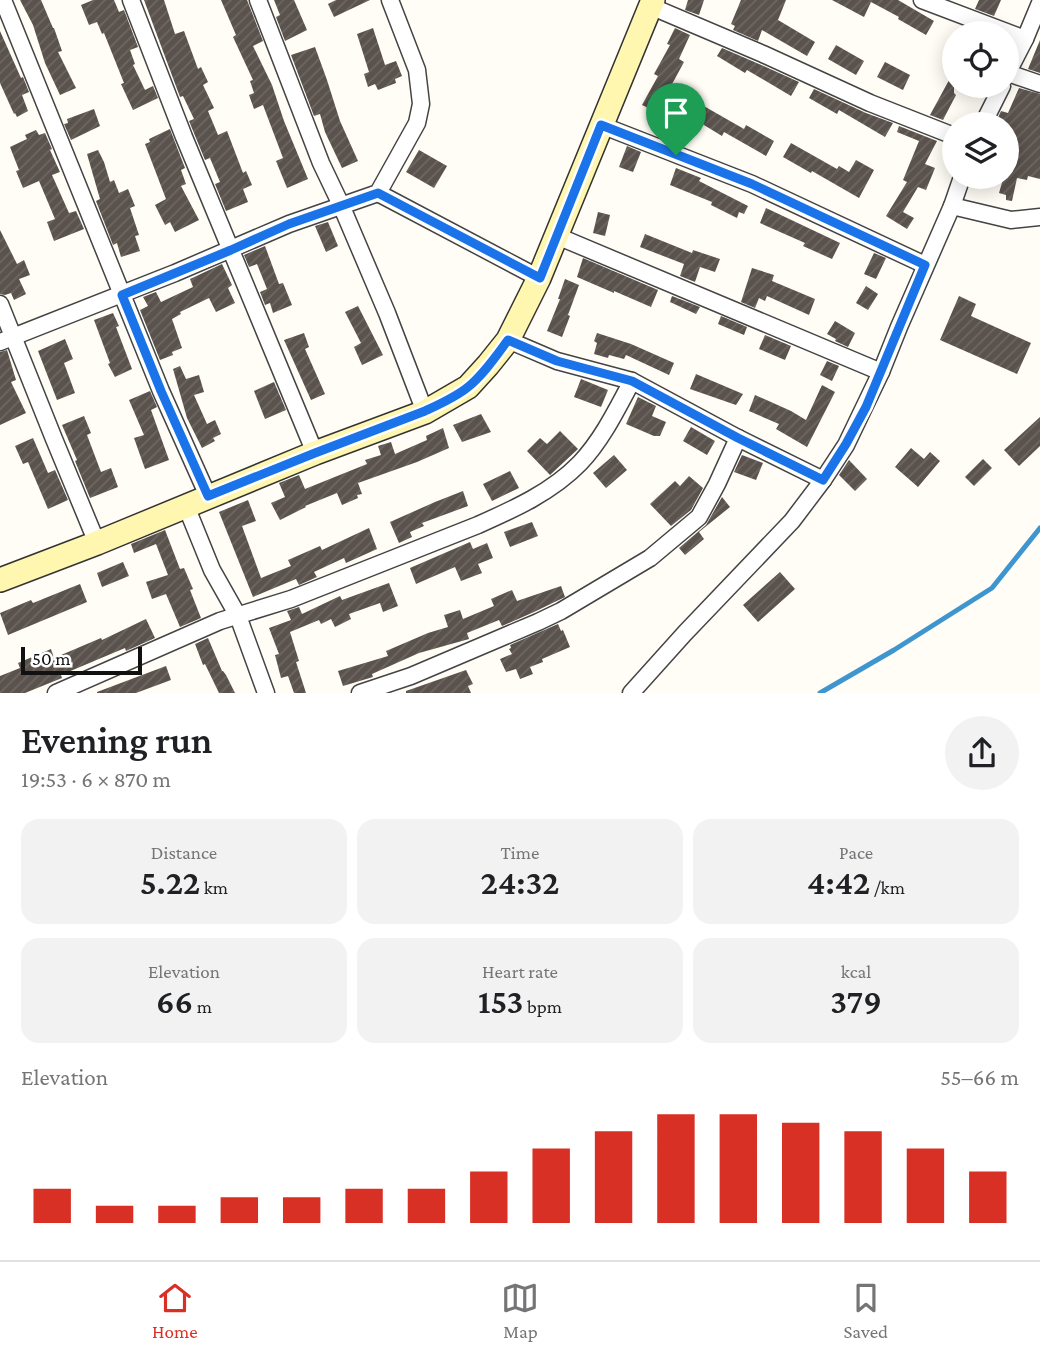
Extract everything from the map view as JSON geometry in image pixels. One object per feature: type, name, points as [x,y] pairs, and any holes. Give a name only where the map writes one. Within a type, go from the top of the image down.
[{"type":"main road","points":[[0,580],[425,411],[468,387],[508,340],[540,278],[651,3]]},
{"type":"street","points":[[3,0],[161,391],[208,496]]},
{"type":"street","points":[[131,0],[315,453]]},
{"type":"street","points":[[258,0],[321,163],[387,313],[425,411]]},
{"type":"street","points":[[7,339],[122,295],[289,224],[378,193],[417,124],[421,104],[417,70],[390,0]]},
{"type":"street","points":[[922,0],[1025,39]]},
{"type":"street","points":[[651,3],[870,103],[942,131]]},
{"type":"street","points":[[1019,51],[1040,3]]},
{"type":"street","points":[[1019,81],[1040,84]]},
{"type":"street","points":[[601,125],[752,184],[925,265]]},
{"type":"street","points":[[631,693],[792,521],[823,480],[846,444],[881,372],[958,189]]},
{"type":"street","points":[[378,193],[540,278]]},
{"type":"street","points":[[952,206],[1011,220],[1040,217]]},
{"type":"street","points":[[557,236],[881,372]]},
{"type":"street","points":[[0,304],[7,339],[54,439],[97,543]]},
{"type":"street","points":[[508,340],[557,361],[632,381],[823,480]]},
{"type":"street","points":[[56,693],[220,621],[291,599],[508,512],[539,495],[568,475],[582,461],[604,430],[632,381]]},
{"type":"street","points":[[360,693],[411,676],[538,622],[649,558],[699,517],[738,438]]},
{"type":"street","points":[[186,506],[212,570],[238,617],[266,693]]},
{"type":"building","points":[[20,0],[41,0],[62,51],[58,52],[76,88],[60,95],[45,63],[33,25]]},
{"type":"building","points":[[93,0],[114,0],[119,12],[124,10],[138,47],[130,50],[135,64],[133,65],[145,90],[153,86],[158,98],[133,110],[104,33],[102,34],[97,22],[89,25],[81,5]]},
{"type":"building","points":[[144,0],[164,0],[175,34],[184,31],[198,69],[201,67],[208,82],[203,85],[214,108],[208,111],[218,135],[227,131],[243,173],[246,171],[252,185],[243,189],[248,202],[226,211],[215,184],[220,182],[210,158],[205,160],[189,121],[194,119],[183,96],[180,97]]},
{"type":"building","points":[[221,0],[247,0],[263,41],[253,46],[272,85],[308,179],[287,188],[276,161],[283,158],[263,105],[254,109],[249,95],[254,93],[250,81],[253,80],[233,37],[236,35]]},
{"type":"building","points":[[274,0],[294,0],[307,30],[285,41],[276,17],[280,15]]},
{"type":"building","points":[[336,0],[370,0],[334,17],[328,4]]},
{"type":"building","points":[[688,0],[704,0],[699,15],[685,10]]},
{"type":"building","points":[[741,0],[786,0],[778,20],[815,42],[807,56],[762,30],[758,41],[733,30],[735,26],[731,24]]},
{"type":"building","points":[[832,0],[898,0],[934,21],[926,35],[871,2],[864,17]]},
{"type":"building","points":[[979,0],[1001,0],[994,16],[975,9]]},
{"type":"building","points":[[373,28],[385,65],[396,61],[402,76],[395,79],[396,83],[378,90],[375,84],[368,87],[364,74],[369,72],[357,34]]},
{"type":"building","points":[[675,28],[690,35],[679,59],[684,62],[657,112],[642,105],[658,76],[654,74],[670,45],[667,44]]},
{"type":"building","points":[[0,31],[29,92],[22,95],[28,111],[17,117],[0,83]]},
{"type":"building","points":[[1040,40],[1040,73],[1028,69]]},
{"type":"building","points":[[836,45],[864,61],[856,75],[828,59]]},
{"type":"building","points":[[315,47],[340,121],[358,161],[342,168],[325,132],[320,114],[314,116],[291,55]]},
{"type":"building","points":[[722,48],[799,82],[791,96],[717,56]]},
{"type":"building","points":[[885,62],[910,75],[903,90],[877,77]]},
{"type":"building","points":[[1019,88],[1040,94],[1040,179],[1028,176],[1027,180],[1019,178],[1019,112],[1008,112],[1015,98],[1019,98]]},
{"type":"building","points":[[814,89],[893,123],[885,137],[839,110],[837,114],[809,98]]},
{"type":"building","points":[[942,93],[942,98],[954,98],[947,112],[942,112],[942,120],[930,115]]},
{"type":"building","points":[[702,105],[744,129],[746,125],[774,141],[766,156],[724,132],[722,136],[694,119]]},
{"type":"building","points":[[94,109],[100,126],[71,140],[64,124],[68,123],[67,119]]},
{"type":"building","points":[[899,126],[937,141],[925,164],[935,168],[926,190],[918,187],[903,212],[914,218],[907,229],[886,216],[907,182],[903,180],[919,141],[897,132]]},
{"type":"building","points":[[170,129],[185,168],[181,170],[186,184],[181,186],[199,220],[175,232],[170,222],[165,225],[155,205],[166,199],[145,144],[150,142],[149,139]]},
{"type":"building","points":[[36,130],[39,135],[45,133],[60,172],[52,175],[69,213],[76,211],[84,229],[54,241],[47,222],[55,219],[39,181],[23,188],[10,147],[27,139],[25,135]]},
{"type":"building","points":[[791,143],[837,169],[839,166],[849,172],[856,160],[874,170],[859,198],[783,157]]},
{"type":"building","points":[[627,146],[641,152],[633,172],[619,167]]},
{"type":"building","points":[[98,150],[110,182],[114,180],[119,193],[128,189],[135,206],[130,208],[139,235],[135,236],[140,251],[121,257],[117,243],[113,245],[96,201],[100,199],[87,154]]},
{"type":"building","points":[[419,150],[447,166],[434,188],[406,172]]},
{"type":"building","points":[[676,168],[701,178],[699,181],[748,206],[744,214],[739,212],[737,218],[711,205],[712,202],[670,185]]},
{"type":"building","points":[[1000,189],[1015,189],[1012,201],[1006,200],[1006,195],[999,193]]},
{"type":"building","points":[[766,208],[840,243],[832,259],[803,246],[805,243],[760,223]]},
{"type":"building","points":[[598,212],[610,215],[605,236],[593,233]]},
{"type":"building","points":[[328,222],[338,246],[326,252],[315,226]]},
{"type":"building","points":[[0,230],[17,264],[24,260],[30,275],[19,279],[26,294],[14,300],[11,293],[0,294]]},
{"type":"building","points":[[645,234],[692,253],[693,250],[720,259],[715,272],[700,267],[695,282],[680,276],[684,264],[640,247]]},
{"type":"building","points":[[265,246],[279,284],[283,283],[292,305],[273,313],[270,303],[265,305],[260,292],[267,289],[257,264],[249,267],[244,255]]},
{"type":"building","points":[[874,253],[886,258],[876,279],[864,274]]},
{"type":"building","points":[[583,258],[658,290],[651,307],[577,277]]},
{"type":"building","points":[[222,264],[232,285],[228,288],[235,303],[216,312],[209,298],[180,312],[181,314],[172,319],[182,348],[160,360],[140,310],[148,306],[143,297],[156,292],[161,302],[193,287],[190,279]]},
{"type":"building","points":[[752,268],[774,275],[772,281],[815,299],[809,315],[767,296],[765,301],[759,298],[755,308],[741,302]]},
{"type":"building","points":[[565,279],[579,285],[562,337],[547,331]]},
{"type":"building","points":[[866,286],[878,294],[868,310],[856,303]]},
{"type":"building","points":[[672,296],[700,307],[696,314],[670,302]]},
{"type":"building","points":[[959,296],[976,304],[971,316],[1031,343],[1017,374],[940,340]]},
{"type":"building","points":[[358,306],[383,355],[362,365],[354,347],[361,343],[345,312]]},
{"type":"building","points":[[113,313],[132,369],[115,377],[94,320]]},
{"type":"building","points":[[721,316],[747,327],[744,335],[718,324]]},
{"type":"building","points":[[835,321],[855,333],[848,347],[827,334]]},
{"type":"building","points":[[304,333],[309,347],[305,349],[325,394],[311,400],[284,340]]},
{"type":"building","points":[[597,333],[674,363],[669,375],[626,355],[624,359],[594,354]]},
{"type":"building","points":[[765,335],[791,346],[785,360],[759,349]]},
{"type":"building","points":[[65,339],[73,359],[64,363],[75,393],[57,400],[38,351]]},
{"type":"building","points":[[7,350],[16,380],[11,382],[26,413],[0,425],[0,352]]},
{"type":"building","points":[[827,361],[839,366],[832,381],[820,375]]},
{"type":"building","points":[[180,366],[186,379],[199,375],[204,392],[194,395],[207,424],[215,420],[221,434],[202,448],[187,418],[173,369]]},
{"type":"building","points":[[696,374],[743,394],[736,405],[690,389]]},
{"type":"building","points":[[581,379],[608,390],[601,407],[574,397]]},
{"type":"building","points":[[274,382],[286,410],[265,419],[254,391]]},
{"type":"building","points":[[822,385],[835,392],[807,447],[776,429],[779,424],[749,411],[755,395],[806,420]]},
{"type":"building","points":[[150,391],[157,407],[151,410],[169,460],[145,469],[134,438],[144,435],[129,400]]},
{"type":"building","points":[[638,397],[656,406],[652,416],[666,422],[660,436],[626,424]]},
{"type":"building","points":[[481,414],[491,432],[462,442],[453,425]]},
{"type":"building","points":[[84,416],[91,433],[87,435],[101,472],[111,468],[118,487],[90,498],[62,425]]},
{"type":"building","points":[[1040,417],[1040,446],[1019,466],[1004,450]]},
{"type":"building","points":[[691,427],[715,441],[707,455],[683,441]]},
{"type":"building","points":[[443,428],[449,448],[358,483],[362,494],[342,505],[337,493],[280,520],[271,503],[285,497],[279,483],[299,475],[305,489],[367,464],[365,460],[381,455],[378,446],[391,442],[395,454],[427,440],[426,436]]},
{"type":"building","points":[[560,431],[578,449],[550,475],[527,451],[540,438],[547,444]]},
{"type":"building","points":[[33,438],[48,473],[55,470],[68,500],[48,509],[28,462],[23,464],[15,446]]},
{"type":"building","points":[[911,448],[924,459],[930,452],[940,461],[918,487],[895,467]]},
{"type":"building","points":[[614,455],[627,470],[606,488],[593,473]]},
{"type":"building","points":[[742,455],[763,463],[756,480],[734,472]]},
{"type":"building","points":[[983,459],[992,468],[974,486],[965,477]]},
{"type":"building","points":[[849,460],[867,479],[855,491],[839,475]]},
{"type":"building","points":[[510,471],[519,488],[492,501],[483,484]]},
{"type":"building","points":[[689,476],[703,488],[691,510],[671,526],[650,504],[675,481],[680,486]]},
{"type":"building","points":[[463,491],[468,506],[422,523],[424,526],[410,532],[412,537],[399,543],[390,522]]},
{"type":"building","points":[[722,497],[730,507],[699,532],[704,539],[685,555],[679,548],[706,525]]},
{"type":"building","points":[[248,500],[256,521],[242,526],[261,578],[291,566],[288,560],[320,546],[322,550],[369,528],[377,549],[346,563],[344,558],[314,572],[317,577],[299,585],[296,579],[253,597],[219,512]]},
{"type":"building","points":[[532,522],[538,536],[510,547],[504,532]]},
{"type":"building","points":[[165,530],[180,569],[184,568],[193,589],[190,590],[201,618],[180,627],[166,594],[152,599],[146,582],[168,575],[156,544],[134,553],[131,544]]},
{"type":"building","points":[[470,542],[473,549],[487,543],[493,558],[478,564],[482,573],[461,581],[455,567],[416,584],[410,568]]},
{"type":"building","points":[[123,562],[129,576],[102,587],[97,573]]},
{"type":"building","points":[[780,572],[795,589],[758,622],[743,605]]},
{"type":"building","points":[[389,583],[398,606],[383,612],[380,603],[349,614],[351,619],[335,627],[331,619],[321,624],[319,620],[290,632],[306,693],[294,693],[288,676],[281,678],[275,655],[279,654],[269,628],[291,620],[287,611],[299,607],[302,614],[340,596],[342,600]]},
{"type":"building","points":[[80,584],[87,602],[8,635],[0,613]]},
{"type":"building","points":[[561,586],[565,597],[534,612],[502,626],[499,620],[467,633],[469,639],[419,653],[372,674],[373,677],[343,686],[338,671],[388,656],[386,651],[448,627],[444,615],[460,610],[463,619],[494,606],[491,599],[512,590],[517,601]]},
{"type":"building","points":[[146,619],[155,638],[61,675],[62,678],[25,693],[0,693],[0,676],[20,668],[18,663],[51,649],[54,658],[101,638],[102,640]]},
{"type":"building","points":[[558,624],[570,647],[530,667],[533,674],[520,679],[516,669],[506,672],[500,659],[512,654],[510,645]]},
{"type":"building","points":[[208,638],[235,693],[219,693],[205,664],[203,665],[195,644]]},
{"type":"building","points":[[166,666],[171,680],[136,693],[97,693],[97,692]]},
{"type":"building","points":[[466,670],[473,684],[468,686],[471,693],[406,693],[406,691]]},
{"type":"waterway","points":[[820,693],[992,588],[1040,528]]},
{"type":"route","points":[[601,125],[676,155],[752,184],[925,265],[866,407],[823,480],[632,381],[557,361],[508,340],[468,387],[441,403],[208,496],[122,295],[289,224],[378,193],[540,278],[601,125]]}]
